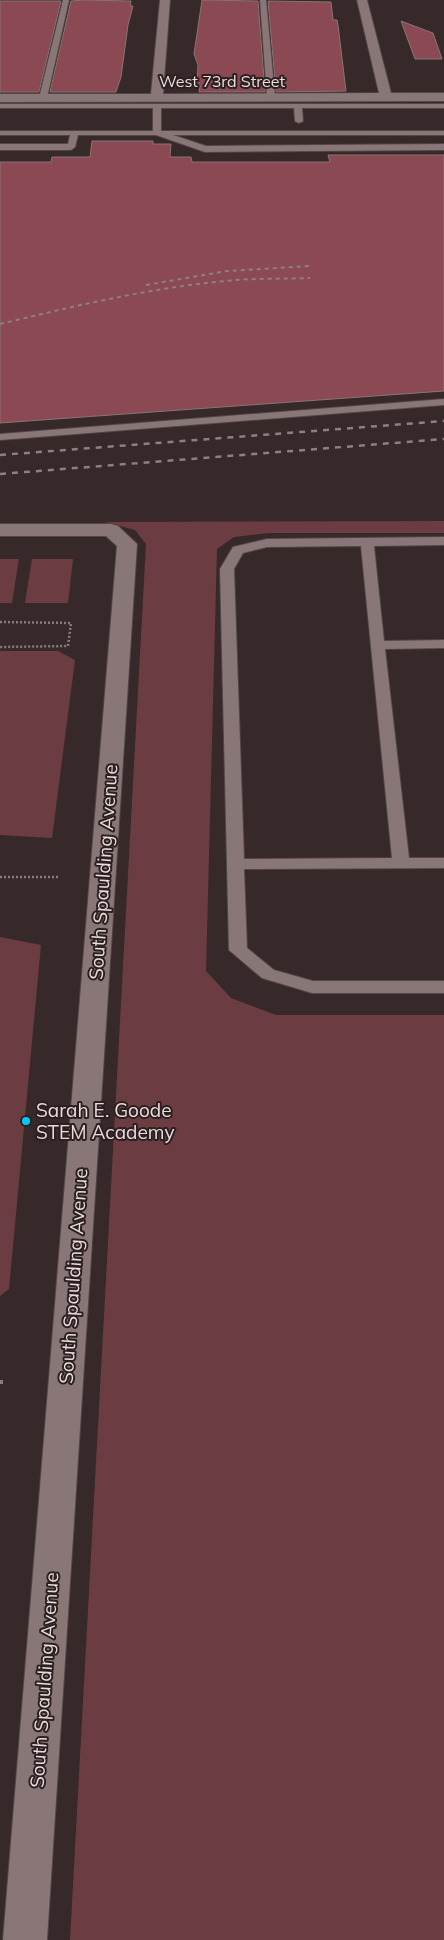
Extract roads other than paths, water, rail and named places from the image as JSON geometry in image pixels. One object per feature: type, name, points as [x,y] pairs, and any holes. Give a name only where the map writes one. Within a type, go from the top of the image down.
[{"type":"street","points":[[157,102],[165,0]]},
{"type":"street","points":[[362,0],[386,97]]},
{"type":"street","name":"West 73rd Street","points":[[0,98],[157,102],[270,97],[444,97]]},
{"type":"street","name":"South Spaulding Avenue","points":[[0,530],[111,530],[127,544],[25,1940]]},
{"type":"lane","points":[[43,98],[66,0]]},
{"type":"lane","points":[[263,0],[270,97]]},
{"type":"lane","points":[[157,102],[157,133]]},
{"type":"lane","points":[[0,106],[157,102],[298,106],[444,106]]},
{"type":"lane","points":[[298,106],[301,147]]},
{"type":"lane","points":[[300,121],[309,121]]},
{"type":"lane","points":[[0,133],[444,133]]},
{"type":"lane","points":[[0,147],[71,146],[75,133]]},
{"type":"lane","points":[[157,133],[177,138],[204,149],[444,147]]},
{"type":"lane","points":[[0,437],[444,402]]},
{"type":"lane","points":[[444,541],[266,543],[238,550],[227,569],[238,950],[268,974],[312,987],[444,987]]},
{"type":"lane","points":[[367,542],[401,863]]},
{"type":"lane","points":[[378,644],[444,644]]},
{"type":"lane","points":[[236,864],[444,863]]},
{"type":"railway","points":[[146,285],[227,271],[309,266]]},
{"type":"railway","points":[[0,324],[84,304],[169,288],[237,280],[310,278]]},
{"type":"railway","points":[[0,455],[444,421]]},
{"type":"railway","points":[[0,474],[444,439]]},
{"type":"place","name":"Sarah E. Goode STEM Academy","points":[[26,1121]]}]
